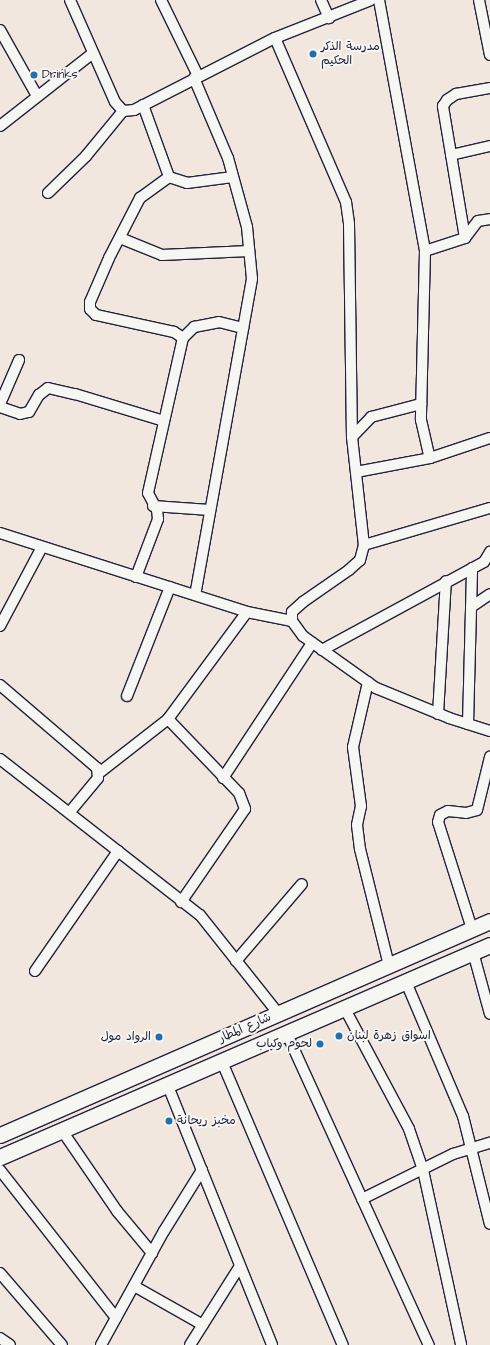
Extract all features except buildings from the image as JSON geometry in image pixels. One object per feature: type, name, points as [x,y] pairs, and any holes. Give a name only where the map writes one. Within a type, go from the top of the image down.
[{"type":"main road","name":"شارع المطار","points":[[0,1135],[490,921]]},
{"type":"main road","name":"شارع المطار","points":[[0,1157],[63,1132],[490,945]]},
{"type":"main road","points":[[154,1068],[151,1079],[164,1087]]},
{"type":"main road","points":[[114,1085],[121,1088],[125,1094],[123,1106]]},
{"type":"street","points":[[70,0],[115,102],[123,111]]},
{"type":"street","points":[[161,0],[196,77],[228,158],[247,227],[252,279],[195,595]]},
{"type":"street","points":[[321,0],[329,18]]},
{"type":"street","points":[[48,193],[86,156],[123,111],[144,105],[196,77],[275,38],[329,18],[371,0]]},
{"type":"street","points":[[379,0],[425,251],[421,420],[430,458]]},
{"type":"street","points":[[479,0],[490,55]]},
{"type":"street","points":[[0,30],[37,96]]},
{"type":"street","points":[[275,38],[346,202],[349,224],[352,437],[364,545],[360,560],[349,570],[303,602],[292,612],[292,621],[303,636],[368,682],[438,714],[490,731]]},
{"type":"street","points":[[0,126],[93,53]]},
{"type":"street","points":[[465,238],[443,106],[447,100],[456,94],[490,88]]},
{"type":"street","points":[[144,105],[169,177]]},
{"type":"street","points":[[452,154],[490,146]]},
{"type":"street","points":[[169,177],[187,183],[234,177]]},
{"type":"street","points":[[169,177],[140,198],[90,302],[90,309],[96,315],[174,332],[183,338]]},
{"type":"street","points":[[425,251],[465,238],[478,221],[490,219]]},
{"type":"street","points":[[120,238],[162,255],[249,251]]},
{"type":"street","points":[[136,577],[158,519],[148,493],[183,338],[194,327],[219,322],[243,328]]},
{"type":"street","points":[[1,399],[19,360]]},
{"type":"street","points":[[0,407],[20,414],[29,412],[39,395],[48,388],[75,394],[164,421]]},
{"type":"street","points":[[352,437],[371,417],[421,404]]},
{"type":"street","points":[[356,472],[430,458],[490,438]]},
{"type":"street","points":[[153,506],[210,510]]},
{"type":"street","points":[[364,545],[490,508]]},
{"type":"street","points":[[0,533],[247,612],[292,621]]},
{"type":"street","points":[[0,626],[42,547]]},
{"type":"street","points":[[322,650],[446,581],[484,562],[490,552]]},
{"type":"street","points":[[468,724],[472,568]]},
{"type":"street","points":[[438,714],[446,581]]},
{"type":"street","points":[[127,696],[170,587]]},
{"type":"street","points":[[471,607],[490,594]]},
{"type":"street","points":[[69,814],[99,773],[168,719],[247,612]]},
{"type":"street","points":[[223,778],[312,643]]},
{"type":"street","points":[[368,682],[353,746],[361,806],[357,825],[360,849],[389,965]]},
{"type":"street","points":[[0,685],[97,768],[99,773]]},
{"type":"street","points":[[168,719],[239,794],[244,809],[181,902]]},
{"type":"street","points":[[472,929],[438,822],[440,815],[448,811],[466,813],[476,810],[490,757]]},
{"type":"street","points":[[0,759],[181,902],[200,915],[278,1013]]},
{"type":"street","points":[[35,971],[118,852]]},
{"type":"street","points":[[236,961],[302,884]]},
{"type":"street","points":[[473,952],[490,1014]]},
{"type":"street","points":[[406,982],[464,1116],[490,1224]]},
{"type":"street","points":[[345,1009],[409,1129],[423,1170],[461,1345]]},
{"type":"street","points":[[287,1034],[429,1345]]},
{"type":"street","points":[[222,1062],[343,1345]]},
{"type":"street","points":[[164,1087],[202,1170],[272,1345]]},
{"type":"street","points":[[63,1132],[117,1211],[152,1253]]},
{"type":"street","points":[[362,1199],[472,1148],[490,1143]]},
{"type":"street","points":[[0,1170],[116,1318]]},
{"type":"street","points":[[101,1345],[152,1253],[202,1170]]},
{"type":"street","points":[[190,1345],[240,1266]]},
{"type":"street","points":[[0,1273],[62,1345]]},
{"type":"street","points":[[134,1286],[202,1325]]},
{"type":"street","points":[[0,1338],[10,1345]]},
{"type":"place","name":"مدرسة الذكر الحكيم","points":[[313,54]]},
{"type":"place","name":"Drinks","points":[[34,75]]},
{"type":"place","name":"اسواق زهرة لبنان","points":[[339,1036]]},
{"type":"place","name":"الرواد مول","points":[[159,1037]]},
{"type":"place","name":"لحوم وكباب","points":[[320,1044]]},
{"type":"place","name":"مخبز ريحانة","points":[[169,1121]]}]
